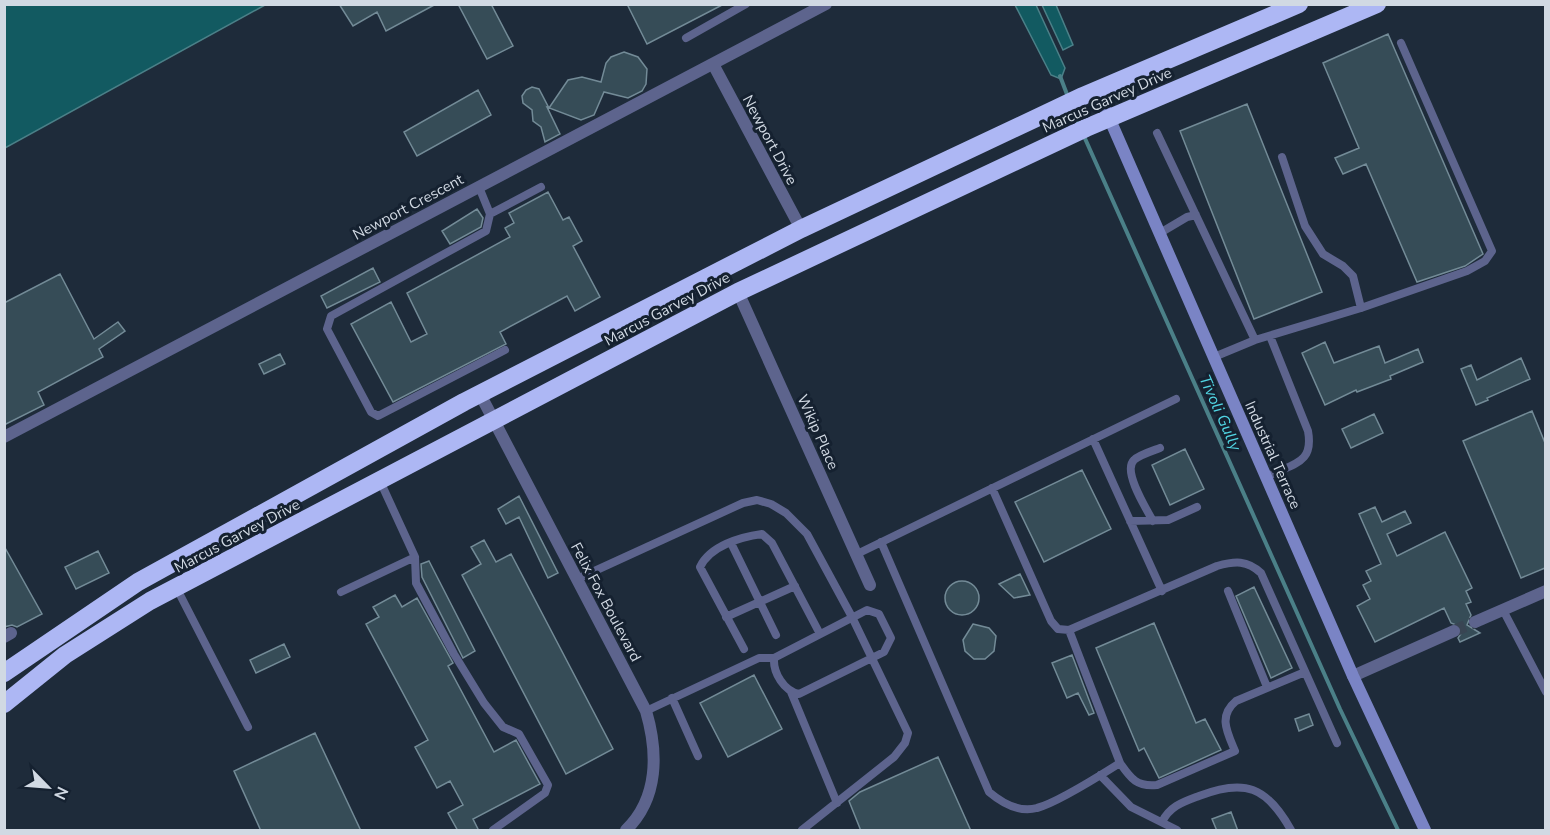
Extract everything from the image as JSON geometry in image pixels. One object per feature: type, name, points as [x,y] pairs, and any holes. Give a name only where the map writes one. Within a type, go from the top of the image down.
[{"type":"highway","name":"Marcus Garvey Drive","points":[[4,673],[138,582],[480,394],[801,230],[1097,90],[1299,4]]},
{"type":"highway","name":"Marcus Garvey Drive","points":[[4,704],[65,655],[176,587],[738,291],[1080,131],[1377,4]]},
{"type":"street","name":"Newport Crescent","points":[[4,437],[826,5]]},
{"type":"street","name":"Newport Drive","points":[[713,64],[801,230]]},
{"type":"street","name":"Industrial Terrace","points":[[1097,90],[1353,676],[1425,831]]},
{"type":"street","name":"Wikip Place","points":[[738,291],[870,585]]},
{"type":"street","name":"Felix Fox Boulevard","points":[[480,394],[646,711],[653,735],[656,761],[651,786],[642,809],[626,831]]},
{"type":"street","points":[[1475,622],[1545,591]]},
{"type":"street","points":[[1353,676],[1454,631]]},
{"type":"lane","points":[[686,38],[747,4]]},
{"type":"lane","points":[[1214,357],[1255,340],[1361,308],[1467,271],[1485,261],[1492,251],[1401,43]]},
{"type":"lane","points":[[1157,134],[1255,340]]},
{"type":"lane","points":[[1282,158],[1305,226],[1323,254],[1343,266],[1353,276],[1361,308]]},
{"type":"lane","points":[[479,187],[490,214],[486,231],[331,316],[327,329],[371,412],[378,416],[505,350]]},
{"type":"lane","points":[[490,214],[542,187]]},
{"type":"lane","points":[[1160,233],[1187,217],[1196,215]]},
{"type":"lane","points":[[1267,477],[1306,458],[1311,448],[1308,432],[1269,336]]},
{"type":"lane","points":[[857,554],[1176,399]]},
{"type":"lane","points":[[1093,439],[1162,591]]},
{"type":"lane","points":[[1153,521],[1131,477],[1130,466],[1133,460],[1160,448]]},
{"type":"lane","points":[[380,481],[415,557],[416,583],[454,654],[497,719],[504,727],[519,734],[548,785],[545,793],[493,831]]},
{"type":"lane","points":[[992,488],[1051,621],[1058,629],[1069,630],[1217,566],[1236,561],[1252,564],[1261,573],[1337,743]]},
{"type":"lane","points":[[577,579],[743,503],[757,500],[786,513],[807,534],[852,617],[906,726],[906,743],[894,757],[802,831]]},
{"type":"lane","points":[[1130,521],[1168,520],[1197,507]]},
{"type":"lane","points":[[744,649],[700,567],[710,552],[747,536],[762,534],[772,543],[820,634]]},
{"type":"lane","points":[[881,542],[989,792],[1002,803],[1020,809],[1036,808],[1120,763]]},
{"type":"lane","points":[[731,543],[776,635]]},
{"type":"lane","points":[[341,592],[415,557]]},
{"type":"lane","points":[[726,616],[795,586]]},
{"type":"lane","points":[[176,587],[248,727]]},
{"type":"lane","points":[[1227,591],[1268,687]]},
{"type":"lane","points":[[646,711],[759,658],[774,658],[867,610],[874,611],[891,638],[884,652],[799,694],[785,688],[773,665],[774,658]]},
{"type":"lane","points":[[1503,610],[1545,692]]},
{"type":"lane","points":[[1069,630],[1120,763],[1133,781],[1144,787],[1157,785],[1234,751],[1226,729],[1225,715],[1236,701],[1305,672]]},
{"type":"lane","points":[[791,692],[837,803]]},
{"type":"lane","points":[[672,698],[698,756]]},
{"type":"lane","points":[[1100,775],[1131,807],[1177,831]]},
{"type":"lane","points":[[1162,822],[1170,809],[1180,803],[1223,786],[1237,785],[1257,791],[1268,799],[1291,831]]},
{"type":"shaded area","points":[[5,4],[265,4],[265,5],[5,148]]},
{"type":"shaded area","points":[[1015,5],[1036,5],[1065,68],[1061,79],[1051,75]]},
{"type":"shaded area","points":[[1042,5],[1056,5],[1073,45],[1063,50]]},
{"type":"building","points":[[339,4],[436,4],[386,31],[377,12],[353,26]]},
{"type":"building","points":[[458,4],[491,4],[513,46],[487,59]]},
{"type":"building","points":[[627,4],[724,4],[647,44]]},
{"type":"building","points":[[1388,34],[1483,254],[1465,266],[1417,282],[1366,164],[1343,174],[1335,158],[1359,148],[1323,63]]},
{"type":"building","points":[[624,52],[638,57],[647,69],[646,84],[642,91],[628,98],[604,92],[594,115],[581,120],[549,108],[568,80],[582,77],[601,82],[606,63],[611,57]]},
{"type":"building","points":[[532,87],[539,89],[549,108],[547,107],[560,134],[545,142],[541,127],[533,121],[532,110],[523,103],[522,96]]},
{"type":"building","points":[[478,90],[491,115],[417,156],[404,132]]},
{"type":"building","points":[[1247,104],[1322,292],[1254,319],[1180,131]]},
{"type":"building","points":[[548,192],[563,220],[569,217],[582,241],[573,246],[600,297],[575,311],[567,296],[500,332],[506,344],[393,402],[351,324],[391,302],[411,342],[427,334],[407,293],[510,237],[505,228],[514,223],[509,213]]},
{"type":"building","points":[[477,209],[483,218],[481,227],[450,244],[442,231]]},
{"type":"building","points":[[373,268],[380,282],[327,308],[321,296]]},
{"type":"building","points":[[60,274],[94,339],[118,322],[125,331],[99,349],[103,357],[38,392],[44,405],[4,425],[4,303]]},
{"type":"building","points":[[1325,342],[1334,363],[1379,346],[1385,363],[1418,349],[1423,362],[1390,376],[1391,379],[1357,392],[1356,390],[1325,405],[1302,353]]},
{"type":"building","points":[[280,354],[285,364],[264,374],[259,364]]},
{"type":"building","points":[[1521,358],[1530,379],[1476,405],[1461,369],[1471,365],[1477,380]]},
{"type":"building","points":[[1532,411],[1545,443],[1545,568],[1521,578],[1463,441]]},
{"type":"building","points":[[1374,414],[1383,433],[1351,448],[1342,429]]},
{"type":"building","points":[[1185,449],[1204,489],[1170,505],[1152,465]]},
{"type":"building","points":[[1082,470],[1111,529],[1044,562],[1015,502]]},
{"type":"building","points":[[519,496],[558,573],[548,578],[519,517],[506,524],[498,509]]},
{"type":"building","points":[[1375,507],[1382,522],[1405,511],[1411,523],[1387,534],[1397,556],[1445,532],[1472,588],[1466,591],[1471,602],[1466,604],[1471,615],[1467,625],[1480,633],[1460,642],[1458,638],[1462,632],[1461,627],[1451,623],[1444,608],[1375,642],[1357,606],[1370,599],[1363,585],[1371,581],[1366,571],[1381,564],[1359,514]]},
{"type":"building","points":[[484,540],[496,562],[511,554],[613,749],[566,774],[462,575],[481,564],[471,547]]},
{"type":"building","points":[[4,546],[42,614],[17,627],[12,625],[4,627]]},
{"type":"building","points":[[98,551],[109,573],[76,589],[65,567]]},
{"type":"building","points":[[429,561],[475,651],[463,658],[422,577],[421,564]]},
{"type":"building","points":[[1020,574],[1030,595],[1014,598],[999,584]]},
{"type":"building","points":[[962,581],[974,586],[979,598],[974,610],[962,615],[950,610],[945,598],[950,586]]},
{"type":"building","points":[[1254,587],[1292,668],[1271,678],[1236,596]]},
{"type":"building","points":[[395,595],[402,607],[417,598],[453,663],[448,666],[494,752],[516,740],[540,784],[473,819],[479,831],[458,831],[448,813],[463,805],[450,781],[437,788],[415,747],[428,740],[366,624],[379,617],[373,607]]},
{"type":"building","points":[[1154,623],[1196,723],[1205,719],[1221,750],[1159,778],[1144,748],[1139,751],[1096,648]]},
{"type":"building","points":[[973,624],[989,628],[996,636],[994,651],[985,659],[974,659],[965,651],[963,640]]},
{"type":"building","points":[[284,644],[290,657],[256,673],[250,660]]},
{"type":"building","points":[[1072,655],[1094,713],[1089,715],[1078,693],[1067,698],[1052,663]]},
{"type":"building","points":[[754,675],[782,729],[728,757],[700,703]]},
{"type":"building","points":[[1309,714],[1313,725],[1299,731],[1295,719]]},
{"type":"building","points":[[315,733],[361,831],[261,831],[234,771]]},
{"type":"building","points":[[938,757],[971,831],[861,831],[849,801],[860,792]]},
{"type":"building","points":[[1231,812],[1238,831],[1217,831],[1212,819]]},
{"type":"waterway","name":"Tivoli Gully","points":[[1060,76],[1068,97]]},
{"type":"waterway","name":"Tivoli Gully","points":[[1072,107],[1079,125]]},
{"type":"waterway","name":"Tivoli Gully","points":[[1083,134],[1340,709],[1398,830]]},
{"type":"tunnel","points":[[1454,631],[1475,622]]}]
